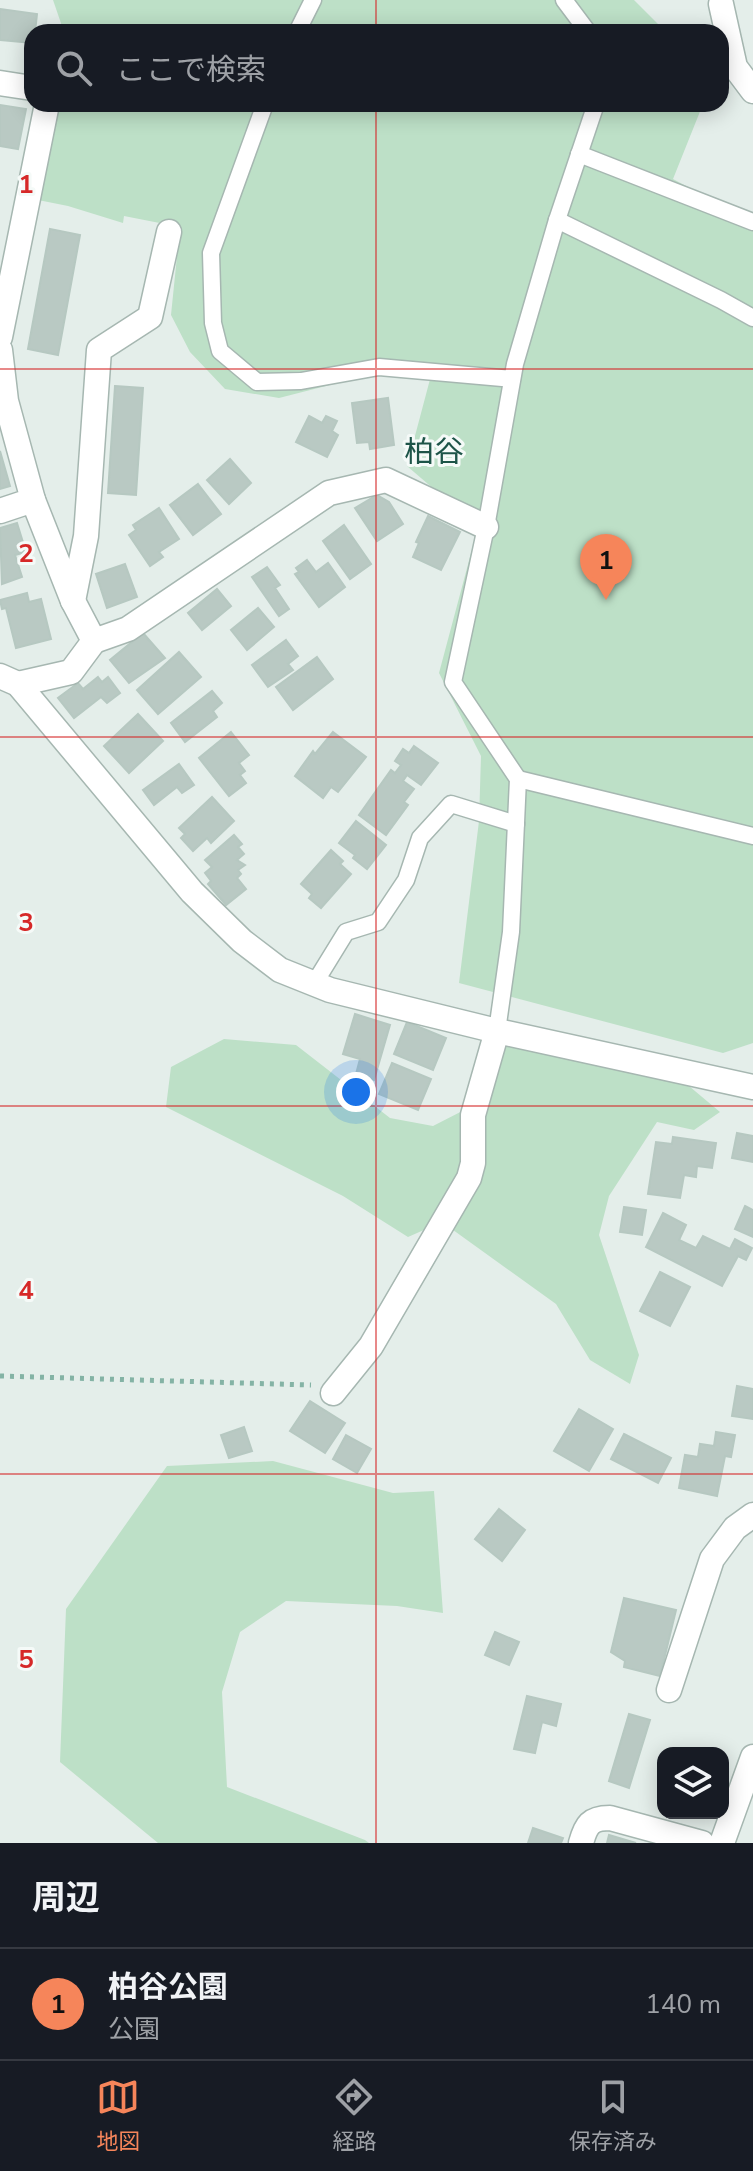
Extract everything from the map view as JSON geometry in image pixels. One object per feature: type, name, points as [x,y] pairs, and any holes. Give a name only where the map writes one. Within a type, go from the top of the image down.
[{"type":"street","points":[[721,4],[725,24]]},
{"type":"street","points":[[729,40],[735,67],[753,91]]},
{"type":"street","points":[[0,83],[24,87]]},
{"type":"street","points":[[0,337],[9,241],[45,112]]},
{"type":"street","points":[[73,601],[86,536],[99,350],[150,317],[169,232]]},
{"type":"street","points":[[0,350],[6,401],[33,500],[73,601],[94,641]]},
{"type":"street","points":[[9,680],[71,672],[94,641],[128,629],[329,493],[386,480],[486,527]]},
{"type":"street","points":[[0,511],[33,500]]},
{"type":"street","points":[[9,680],[192,892],[242,941],[280,970],[330,990],[497,1031],[753,1087]]},
{"type":"street","points":[[333,1393],[371,1346],[469,1178],[473,1163],[473,1115],[497,1031]]},
{"type":"street","points":[[669,1690],[712,1559],[735,1528],[753,1515]]},
{"type":"street","points":[[722,1843],[753,1757]]},
{"type":"street","points":[[581,1843],[591,1821],[610,1818],[702,1843]]},
{"type":"lane","points":[[301,24],[313,0]]},
{"type":"lane","points":[[564,0],[582,24]]},
{"type":"lane","points":[[262,112],[211,253],[213,323],[220,351],[257,382],[301,381],[379,367],[512,379]]},
{"type":"lane","points":[[497,1031],[511,932],[518,779],[453,682],[486,527],[512,379],[557,220],[593,112]]},
{"type":"lane","points":[[579,154],[753,222]]},
{"type":"lane","points":[[557,220],[753,318]]},
{"type":"lane","points":[[518,779],[753,836]]},
{"type":"lane","points":[[314,984],[346,932],[378,922],[406,880],[420,838],[451,804],[516,824]]},
{"type":"path","points":[[0,1376],[313,1385],[333,1393]]},
{"type":"green space","points":[[53,0],[634,0],[658,24],[61,24]]},
{"type":"green space","points":[[54,112],[700,112],[673,179],[753,222],[753,1043],[723,1053],[459,983],[479,821],[481,756],[439,673],[478,527],[407,466],[433,368],[365,376],[279,398],[225,389],[190,352],[171,315],[180,227],[124,216],[123,223],[38,200]]},
{"type":"green space","points":[[224,1039],[296,1045],[390,1118],[433,1126],[476,1104],[493,1044],[623,1059],[689,1086],[720,1112],[694,1130],[657,1122],[609,1196],[599,1235],[639,1355],[630,1384],[590,1360],[556,1304],[442,1222],[408,1237],[343,1196],[166,1107],[171,1067]]},
{"type":"green space","points":[[273,1461],[393,1493],[434,1491],[443,1613],[397,1606],[286,1601],[240,1632],[222,1692],[227,1787],[369,1843],[158,1843],[60,1762],[66,1609],[167,1466]]},
{"type":"building","points":[[0,9],[37,14],[36,24],[24,24],[24,42],[0,40]]},
{"type":"building","points":[[0,105],[24,109],[18,149],[0,146]]},
{"type":"building","points":[[50,229],[80,235],[58,355],[28,349]]},
{"type":"building","points":[[115,386],[143,388],[136,495],[108,493]]},
{"type":"building","points":[[388,398],[394,445],[370,449],[369,442],[357,443],[352,403]]},
{"type":"building","points":[[309,416],[322,423],[326,416],[337,421],[332,431],[338,435],[327,457],[296,442]]},
{"type":"building","points":[[0,451],[10,486],[0,489]]},
{"type":"building","points":[[230,459],[251,483],[229,504],[207,480]]},
{"type":"building","points":[[198,484],[221,514],[193,535],[170,505]]},
{"type":"building","points":[[377,495],[389,502],[403,524],[377,541],[355,508]]},
{"type":"building","points":[[159,508],[179,539],[159,552],[163,557],[150,566],[129,535],[136,530],[133,525]]},
{"type":"building","points":[[428,516],[460,532],[441,570],[413,557]]},
{"type":"building","points":[[17,523],[26,552],[15,555],[22,577],[2,584],[0,528]]},
{"type":"building","points":[[344,525],[371,564],[350,579],[323,541]]},
{"type":"building","points":[[307,560],[316,572],[328,563],[345,587],[319,607],[295,574],[299,572],[296,568]]},
{"type":"building","points":[[125,564],[137,597],[107,608],[96,574]]},
{"type":"building","points":[[267,567],[280,585],[275,588],[289,609],[279,616],[252,577]]},
{"type":"building","points":[[217,589],[231,606],[202,630],[188,613]]},
{"type":"building","points":[[27,593],[29,602],[41,599],[51,639],[16,648],[6,608],[2,609],[0,600]]},
{"type":"building","points":[[258,608],[274,627],[247,650],[231,630]]},
{"type":"building","points":[[143,633],[165,658],[129,683],[110,660]]},
{"type":"building","points":[[286,640],[298,656],[288,664],[293,670],[268,687],[252,665]]},
{"type":"building","points":[[179,652],[201,677],[158,714],[137,690]]},
{"type":"building","points":[[317,657],[333,679],[293,710],[276,687]]},
{"type":"building","points":[[98,677],[102,682],[108,677],[120,693],[107,703],[101,697],[74,718],[58,698],[78,683],[83,689]]},
{"type":"building","points":[[212,691],[222,703],[213,711],[217,717],[185,742],[171,723]]},
{"type":"building","points":[[138,714],[163,741],[129,773],[104,746]]},
{"type":"building","points":[[231,732],[249,755],[239,763],[245,771],[240,775],[246,783],[229,796],[199,758]]},
{"type":"building","points":[[333,732],[366,757],[338,792],[331,787],[323,798],[295,776],[313,751],[315,754]]},
{"type":"building","points":[[414,746],[438,763],[421,785],[407,775],[403,781],[414,789],[404,802],[408,805],[386,835],[359,815],[391,770],[395,773],[401,765],[395,761],[403,749],[409,753]]},
{"type":"building","points":[[179,764],[194,785],[182,793],[177,787],[154,805],[143,790]]},
{"type":"building","points":[[212,797],[234,821],[211,843],[207,838],[193,851],[181,838],[185,834],[179,828]]},
{"type":"building","points":[[356,821],[386,845],[367,869],[339,843]]},
{"type":"building","points":[[234,835],[242,844],[238,847],[244,854],[237,860],[245,865],[238,870],[241,874],[237,878],[246,889],[226,905],[208,884],[211,881],[205,873],[212,867],[205,860]]},
{"type":"building","points":[[331,850],[351,874],[321,908],[309,898],[312,894],[301,884]]},
{"type":"building","points":[[355,1014],[390,1025],[374,1080],[356,1074],[360,1059],[343,1054]]},
{"type":"building","points":[[407,1022],[446,1038],[433,1070],[394,1054]]},
{"type":"building","points":[[392,1063],[431,1079],[418,1110],[379,1094]]},
{"type":"building","points":[[737,1133],[753,1136],[753,1162],[732,1158]]},
{"type":"building","points":[[673,1137],[716,1143],[712,1168],[697,1166],[696,1177],[684,1175],[680,1198],[648,1194],[656,1142],[672,1144]]},
{"type":"building","points":[[745,1206],[753,1210],[753,1237],[735,1229]]},
{"type":"building","points":[[624,1207],[646,1210],[642,1235],[620,1232]]},
{"type":"building","points":[[663,1213],[686,1225],[679,1240],[696,1248],[703,1236],[730,1249],[735,1239],[752,1248],[746,1260],[738,1256],[722,1286],[646,1247]]},
{"type":"building","points":[[660,1272],[690,1287],[670,1326],[640,1311]]},
{"type":"building","points":[[737,1386],[753,1389],[753,1419],[732,1416]]},
{"type":"building","points":[[310,1401],[345,1423],[325,1453],[290,1431]]},
{"type":"building","points":[[579,1409],[613,1429],[589,1471],[554,1451]]},
{"type":"building","points":[[244,1427],[252,1451],[229,1458],[221,1435]]},
{"type":"building","points":[[716,1432],[735,1435],[731,1457],[725,1456],[717,1496],[679,1488],[685,1455],[698,1457],[700,1444],[714,1446]]},
{"type":"building","points":[[624,1434],[671,1458],[658,1483],[611,1459]]},
{"type":"building","points":[[346,1435],[371,1449],[357,1473],[333,1459]]},
{"type":"building","points":[[499,1509],[525,1530],[502,1561],[475,1539]]},
{"type":"building","points":[[624,1598],[676,1610],[660,1676],[624,1667],[625,1661],[611,1652]]},
{"type":"building","points":[[495,1632],[519,1642],[509,1665],[485,1655]]},
{"type":"building","points":[[527,1696],[561,1704],[556,1726],[542,1722],[535,1753],[514,1749]]},
{"type":"building","points":[[629,1714],[650,1720],[629,1788],[609,1781]]},
{"type":"building","points":[[533,1828],[563,1838],[561,1843],[528,1843]]},
{"type":"building","points":[[609,1835],[636,1843],[607,1843]]},
{"type":"place","name":"柏谷公園","points":[[606,600]]},
{"type":"district","name":"柏谷","points":[[434,452]]}]
